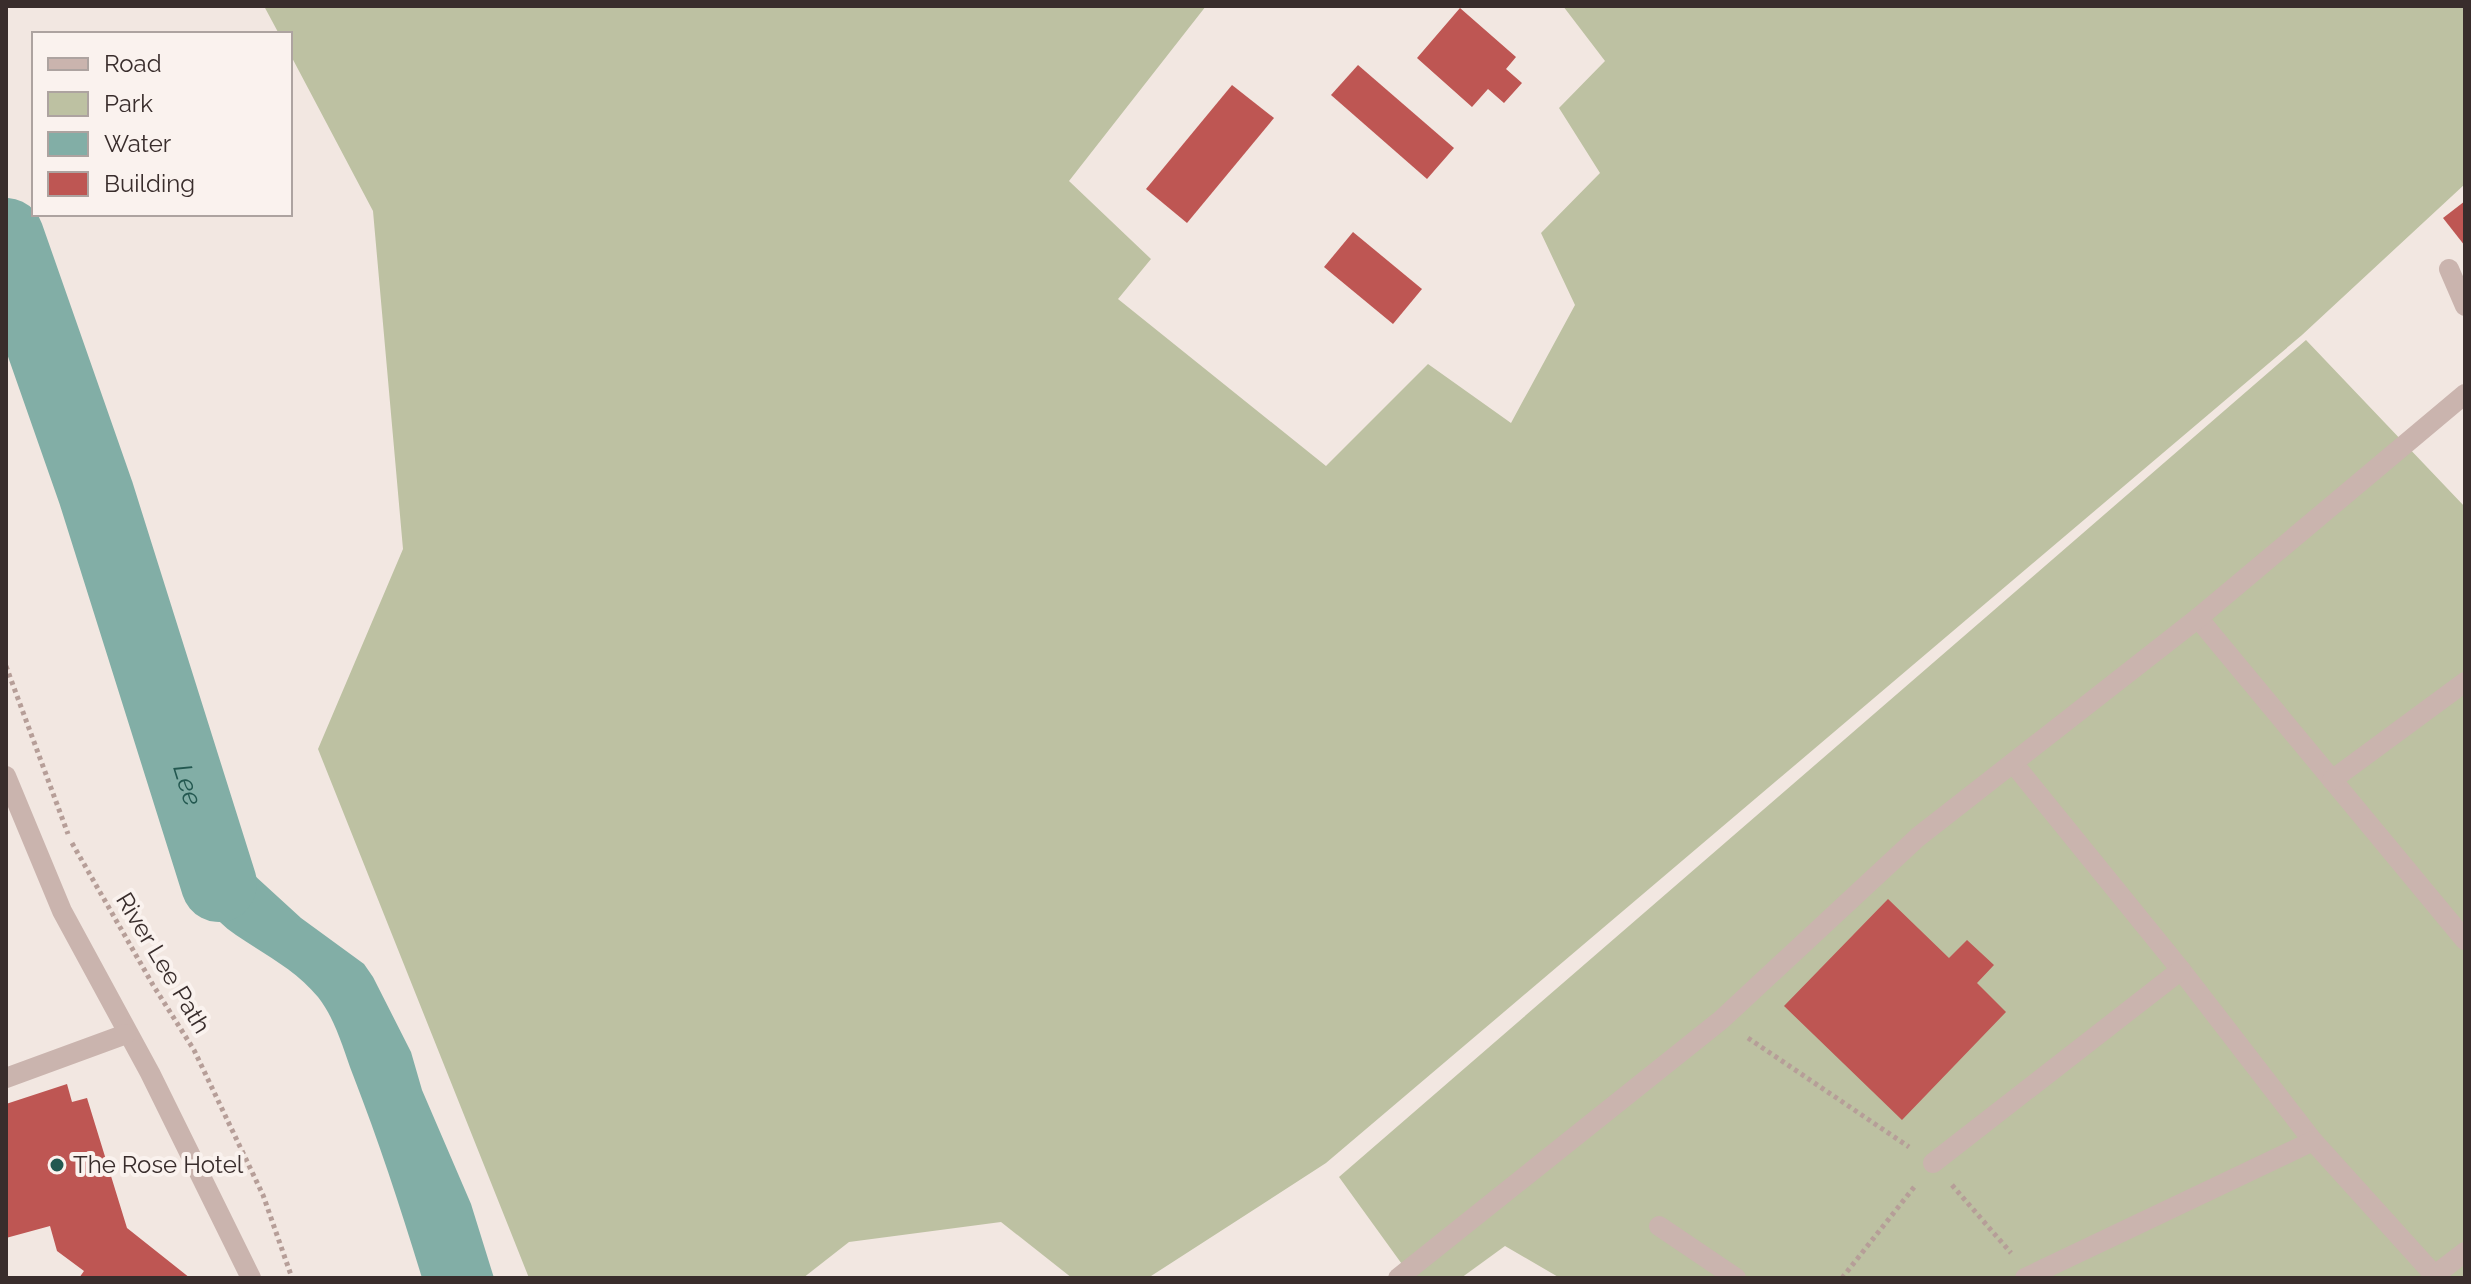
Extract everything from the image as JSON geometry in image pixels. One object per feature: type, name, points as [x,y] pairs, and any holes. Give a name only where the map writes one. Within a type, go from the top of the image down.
[{"type":"street","points":[[2449,269],[2465,306]]},
{"type":"street","points":[[1398,1278],[1721,1020],[1918,837],[2198,618],[2465,394]]},
{"type":"street","points":[[2198,618],[2463,933]]},
{"type":"street","points":[[2332,780],[2465,682]]},
{"type":"street","points":[[2013,763],[2181,970],[2313,1141],[2436,1277],[2465,1252]]},
{"type":"street","points":[[6,776],[62,911],[126,1034],[150,1073],[251,1278]]},
{"type":"street","points":[[1933,1163],[2181,970]]},
{"type":"street","points":[[6,1078],[126,1034]]},
{"type":"street","points":[[2027,1276],[2313,1141]]},
{"type":"street","points":[[1659,1226],[1736,1278]]},
{"type":"path","name":"River Lee Path","points":[[6,666],[72,843],[194,1050],[263,1195],[292,1278]]},
{"type":"path","points":[[1721,1020],[1933,1163],[2027,1276]]},
{"type":"path","points":[[1842,1278],[1933,1163]]},
{"type":"green space","points":[[264,6],[1206,6],[1069,181],[1151,259],[1118,299],[1326,466],[1428,364],[1511,423],[1575,305],[1541,233],[1600,173],[1559,108],[1605,61],[1563,6],[2465,6],[2465,184],[2302,335],[1326,1163],[1148,1278],[1072,1278],[1001,1222],[849,1242],[803,1278],[529,1278],[318,749],[403,549],[373,211],[292,58],[292,32],[278,32]]},
{"type":"green space","points":[[2306,340],[2465,507],[2465,1278],[1560,1278],[1505,1246],[1461,1278],[1412,1278],[1339,1177]]},
{"type":"water","points":[[224,776],[221,789],[224,814],[233,839],[253,874],[301,918],[364,964],[373,977],[411,1052],[422,1090],[471,1204],[494,1278],[422,1278],[372,1125],[330,1015],[300,979],[220,922],[206,906],[185,871],[156,793]]},
{"type":"building","points":[[1460,8],[1516,57],[1506,69],[1522,83],[1504,103],[1488,89],[1472,107],[1417,58]]},
{"type":"building","points":[[1358,65],[1454,148],[1427,179],[1331,95]]},
{"type":"building","points":[[1232,85],[1274,118],[1187,223],[1146,189]]},
{"type":"building","points":[[2465,201],[2465,246],[2443,218]]},
{"type":"building","points":[[1353,232],[1422,289],[1393,324],[1324,267]]},
{"type":"building","points":[[1888,899],[1949,958],[1967,940],[1994,965],[1977,983],[2006,1012],[1902,1120],[1784,1006]]},
{"type":"building","name":"The Rose Hotel","points":[[67,1084],[72,1102],[87,1098],[127,1228],[190,1278],[79,1278],[84,1271],[57,1251],[50,1226],[6,1238],[6,1104]]},
{"type":"waterway","name":"Lee","points":[[6,236],[96,493],[219,884]]},
{"type":"place","name":"The Rose Hotel","points":[[57,1165]]}]
